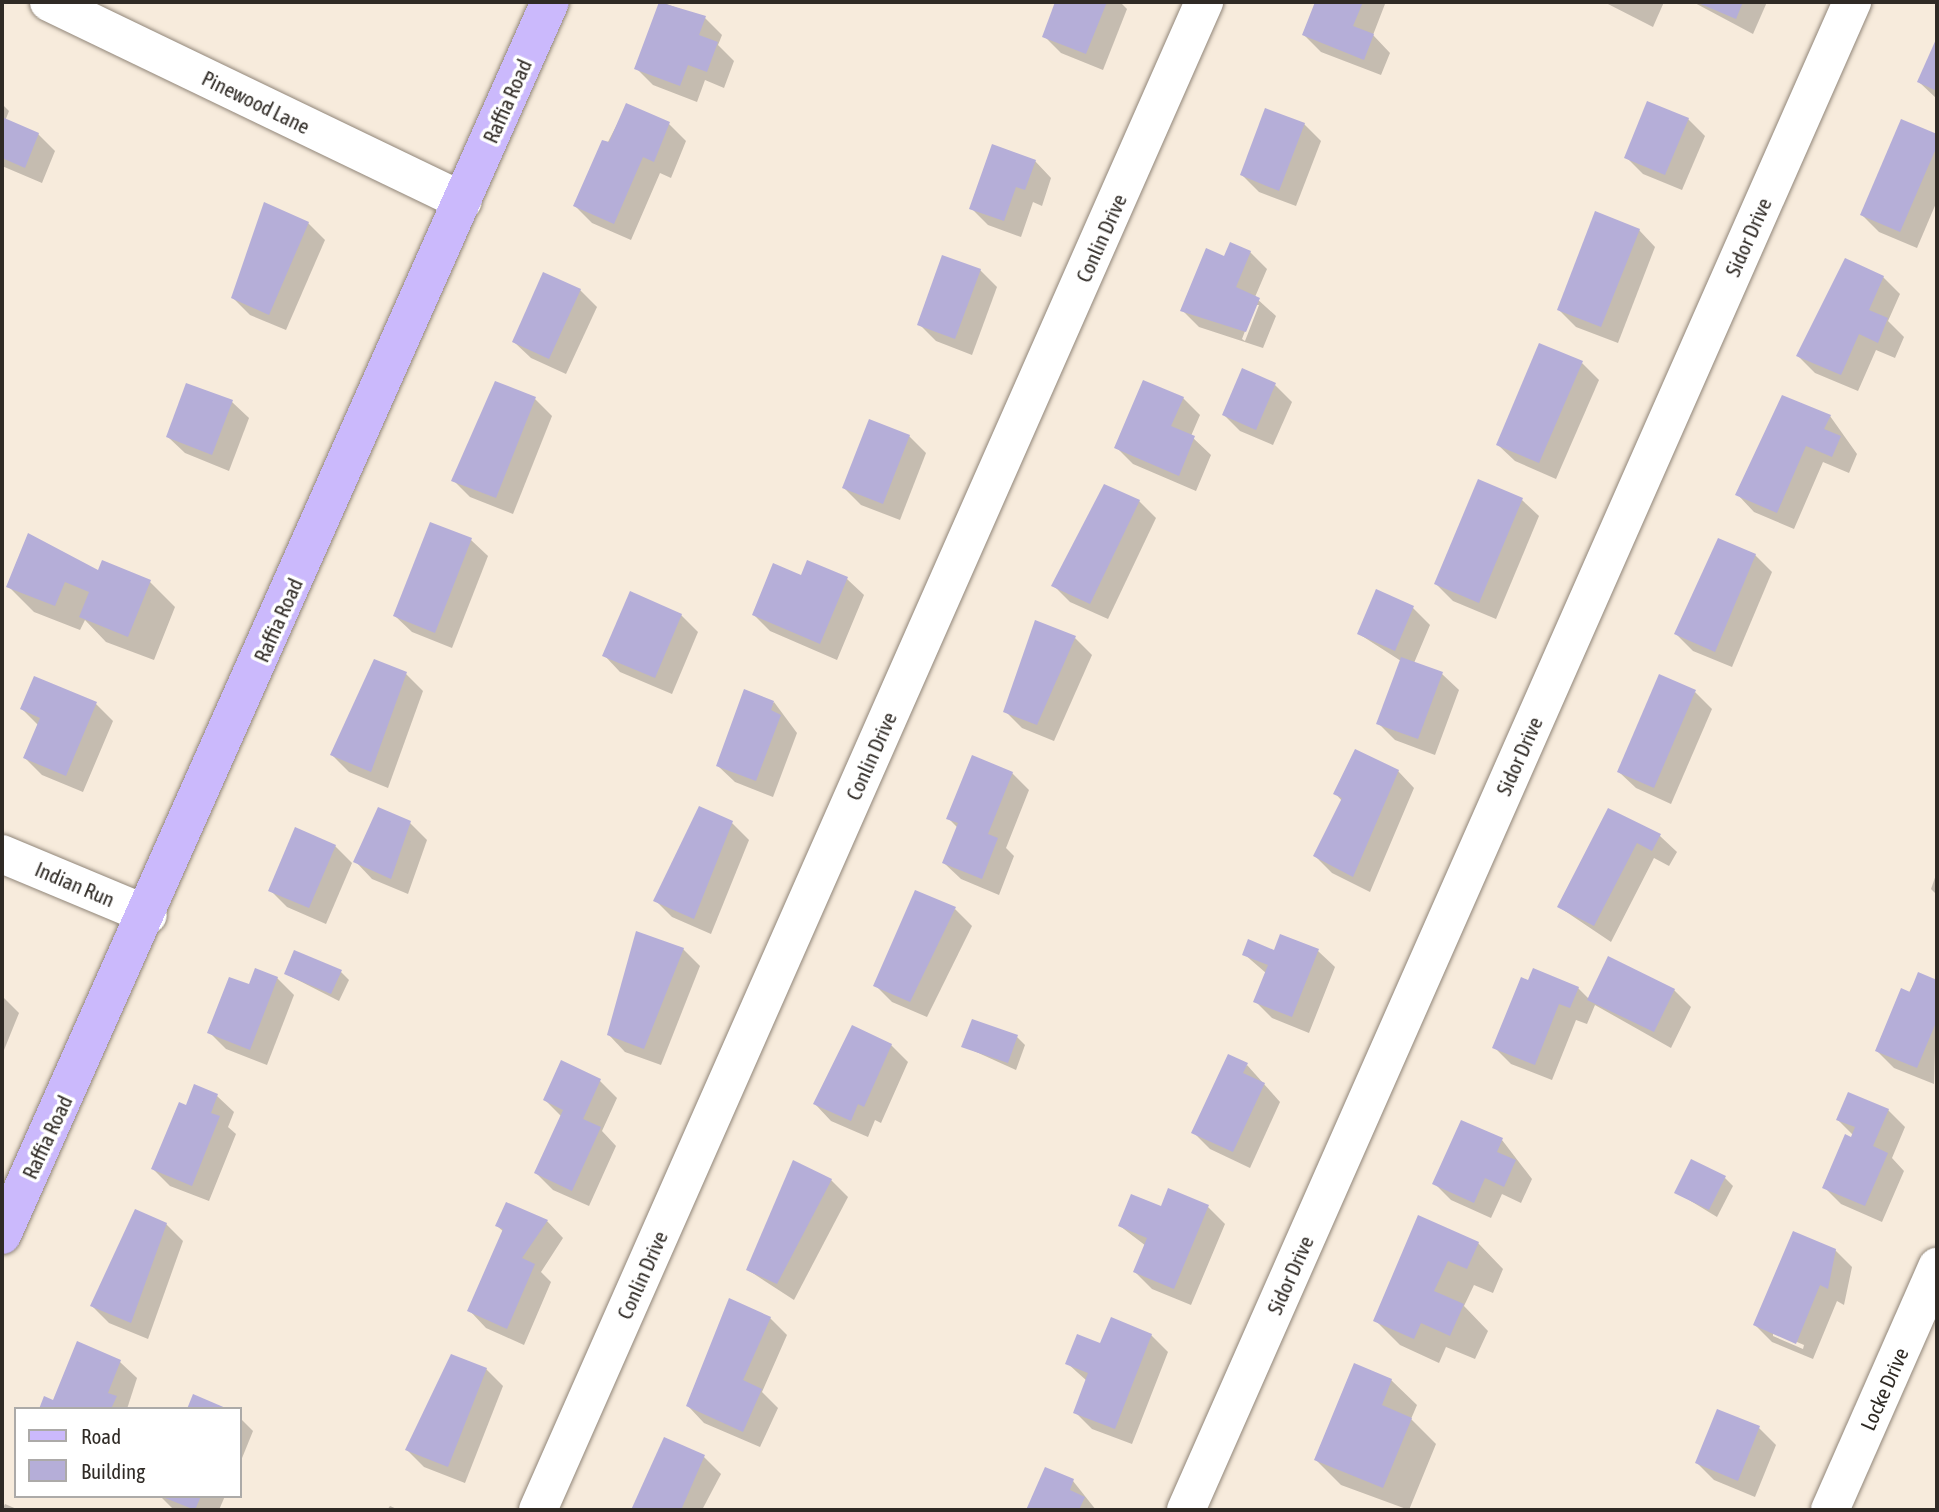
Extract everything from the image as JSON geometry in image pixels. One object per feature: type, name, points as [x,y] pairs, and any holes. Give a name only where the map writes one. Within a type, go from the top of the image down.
[{"type":"main road","name":"Raffia Road","points":[[2,1235],[148,915],[550,2]]},
{"type":"street","name":"Pinewood Lane","points":[[49,2],[463,201]]},
{"type":"street","name":"Conlin Drive","points":[[538,1510],[1204,2]]},
{"type":"street","name":"Sidor Drive","points":[[1186,1510],[1852,2]]},
{"type":"street","name":"Indian Run","points":[[2,854],[148,915]]},
{"type":"street","name":"Locke Drive","points":[[1830,1510],[1937,1267]]},
{"type":"building","points":[[659,2],[706,16],[699,35],[718,42],[707,72],[688,65],[680,86],[634,69]]},
{"type":"building","points":[[1055,2],[1107,2],[1086,54],[1042,37]]},
{"type":"building","points":[[1315,2],[1363,2],[1353,26],[1374,34],[1364,60],[1302,35]]},
{"type":"building","points":[[1696,2],[1743,2],[1736,19]]},
{"type":"building","points":[[1937,37],[1937,91],[1917,82]]},
{"type":"building","points":[[1647,101],[1689,118],[1665,175],[1624,158]]},
{"type":"building","points":[[626,103],[670,122],[654,162],[643,157],[614,224],[573,206],[602,140],[609,142]]},
{"type":"building","points":[[1265,108],[1305,123],[1279,191],[1240,175]]},
{"type":"building","points":[[2,117],[39,133],[25,168],[2,158]]},
{"type":"building","points":[[1901,119],[1937,134],[1937,146],[1900,232],[1860,215]]},
{"type":"building","points":[[992,144],[1036,160],[1025,190],[1016,187],[1004,221],[969,209]]},
{"type":"building","points":[[264,202],[309,222],[269,315],[231,298]]},
{"type":"building","points":[[1595,211],[1640,229],[1601,327],[1557,310]]},
{"type":"building","points":[[1230,242],[1251,251],[1236,287],[1260,298],[1246,332],[1180,311],[1206,248],[1224,256]]},
{"type":"building","points":[[942,255],[981,269],[955,339],[917,325]]},
{"type":"building","points":[[1845,258],[1884,276],[1869,310],[1888,318],[1878,343],[1859,334],[1841,375],[1796,356]]},
{"type":"building","points":[[543,272],[581,289],[549,359],[512,342]]},
{"type":"building","points":[[1539,343],[1583,361],[1539,463],[1496,445]]},
{"type":"building","points":[[1242,368],[1276,383],[1256,430],[1222,415]]},
{"type":"building","points":[[1143,380],[1184,397],[1171,426],[1195,436],[1179,476],[1114,448]]},
{"type":"building","points":[[495,381],[536,397],[496,498],[451,481]]},
{"type":"building","points":[[186,383],[233,400],[212,455],[166,437]]},
{"type":"building","points":[[1782,395],[1831,415],[1824,429],[1841,436],[1832,457],[1806,446],[1777,513],[1735,495]]},
{"type":"building","points":[[869,419],[910,435],[883,504],[842,488]]},
{"type":"building","points":[[1478,479],[1523,498],[1479,603],[1434,584]]},
{"type":"building","points":[[1104,484],[1140,500],[1090,604],[1051,586]]},
{"type":"building","points":[[430,522],[472,538],[435,633],[393,616]]},
{"type":"building","points":[[28,533],[98,570],[102,560],[151,580],[128,637],[79,617],[89,592],[65,582],[55,606],[6,587]]},
{"type":"building","points":[[1718,538],[1756,554],[1715,652],[1674,634]]},
{"type":"building","points":[[807,560],[848,577],[820,644],[752,615],[773,563],[801,575]]},
{"type":"building","points":[[1376,589],[1414,606],[1395,651],[1357,634]]},
{"type":"building","points":[[630,591],[682,614],[655,678],[602,656]]},
{"type":"building","points":[[1035,620],[1076,636],[1037,725],[1003,712]]},
{"type":"building","points":[[1401,657],[1443,672],[1418,739],[1376,724]]},
{"type":"building","points":[[374,659],[407,672],[371,772],[330,755]]},
{"type":"building","points":[[1659,674],[1696,690],[1654,788],[1617,772]]},
{"type":"building","points":[[34,676],[97,702],[66,776],[23,758],[40,718],[20,709]]},
{"type":"building","points":[[744,689],[774,701],[771,710],[781,715],[756,781],[716,766]]},
{"type":"building","points":[[1355,749],[1399,770],[1353,877],[1313,856],[1342,798],[1333,794]]},
{"type":"building","points":[[972,755],[1013,772],[988,834],[998,838],[982,879],[942,863],[958,823],[946,819]]},
{"type":"building","points":[[699,806],[733,821],[694,919],[653,901]]},
{"type":"building","points":[[378,807],[411,821],[391,879],[353,862]]},
{"type":"building","points":[[1608,808],[1661,834],[1652,851],[1637,843],[1594,926],[1557,907]]},
{"type":"building","points":[[295,827],[336,845],[309,908],[268,891]]},
{"type":"building","points":[[915,890],[956,907],[910,1002],[873,986]]},
{"type":"building","points":[[636,931],[684,948],[644,1049],[607,1035]]},
{"type":"building","points":[[1280,934],[1319,949],[1292,1017],[1253,1002],[1268,965],[1242,955],[1248,939],[1274,950]]},
{"type":"building","points":[[294,950],[342,970],[331,994],[284,974]]},
{"type":"building","points":[[1608,956],[1675,989],[1654,1032],[1587,1000]]},
{"type":"building","points":[[255,968],[278,977],[250,1050],[207,1033],[229,977],[249,984]]},
{"type":"building","points":[[1533,968],[1579,987],[1570,1008],[1559,1004],[1535,1065],[1492,1048],[1521,977],[1528,980]]},
{"type":"building","points":[[1918,972],[1937,980],[1937,1020],[1917,1068],[1875,1051],[1901,988],[1910,992]]},
{"type":"building","points":[[972,1019],[1018,1035],[1008,1063],[961,1047]]},
{"type":"building","points":[[852,1025],[892,1044],[864,1107],[858,1104],[851,1121],[813,1104]]},
{"type":"building","points":[[1228,1054],[1248,1063],[1243,1073],[1265,1083],[1233,1152],[1191,1133]]},
{"type":"building","points":[[561,1060],[601,1079],[583,1119],[601,1127],[572,1191],[534,1173],[563,1110],[543,1100]]},
{"type":"building","points":[[194,1084],[218,1094],[211,1113],[220,1116],[192,1186],[151,1169],[179,1102],[186,1105]]},
{"type":"building","points":[[1848,1092],[1889,1109],[1873,1146],[1888,1153],[1865,1206],[1822,1188],[1845,1134],[1851,1137],[1855,1127],[1836,1120]]},
{"type":"building","points":[[1461,1120],[1503,1138],[1497,1152],[1516,1160],[1504,1187],[1485,1178],[1474,1203],[1432,1184]]},
{"type":"building","points":[[1691,1159],[1726,1176],[1709,1210],[1674,1193]]},
{"type":"building","points":[[793,1160],[832,1179],[777,1284],[746,1270]]},
{"type":"building","points":[[1168,1188],[1209,1205],[1174,1289],[1133,1272],[1147,1238],[1118,1226],[1131,1194],[1161,1206]]},
{"type":"building","points":[[506,1202],[548,1220],[522,1258],[535,1264],[507,1329],[467,1311],[503,1229],[495,1226]]},
{"type":"building","points":[[135,1209],[167,1223],[131,1323],[90,1306]]},
{"type":"building","points":[[1418,1215],[1479,1242],[1467,1269],[1448,1261],[1434,1291],[1464,1304],[1450,1336],[1421,1323],[1414,1339],[1373,1321]]},
{"type":"building","points":[[1793,1231],[1836,1249],[1828,1289],[1820,1285],[1796,1344],[1753,1325]]},
{"type":"building","points":[[729,1298],[771,1317],[743,1380],[762,1389],[743,1432],[686,1406]]},
{"type":"building","points":[[1111,1317],[1152,1334],[1115,1429],[1073,1413],[1088,1373],[1065,1364],[1077,1334],[1100,1343]]},
{"type":"building","points":[[77,1341],[121,1360],[108,1393],[117,1396],[112,1407],[40,1407],[44,1396],[53,1400]]},
{"type":"building","points":[[451,1354],[487,1368],[448,1467],[405,1450]]},
{"type":"building","points":[[1354,1363],[1392,1379],[1382,1405],[1412,1418],[1383,1488],[1314,1460]]},
{"type":"building","points":[[193,1394],[223,1407],[188,1407]]},
{"type":"building","points":[[1717,1409],[1760,1426],[1738,1481],[1695,1463]]},
{"type":"building","points":[[664,1437],[705,1455],[681,1510],[631,1510]]},
{"type":"building","points":[[1045,1467],[1074,1479],[1070,1490],[1085,1497],[1079,1510],[1026,1510]]},
{"type":"building","points":[[165,1498],[200,1498],[195,1510]]}]
